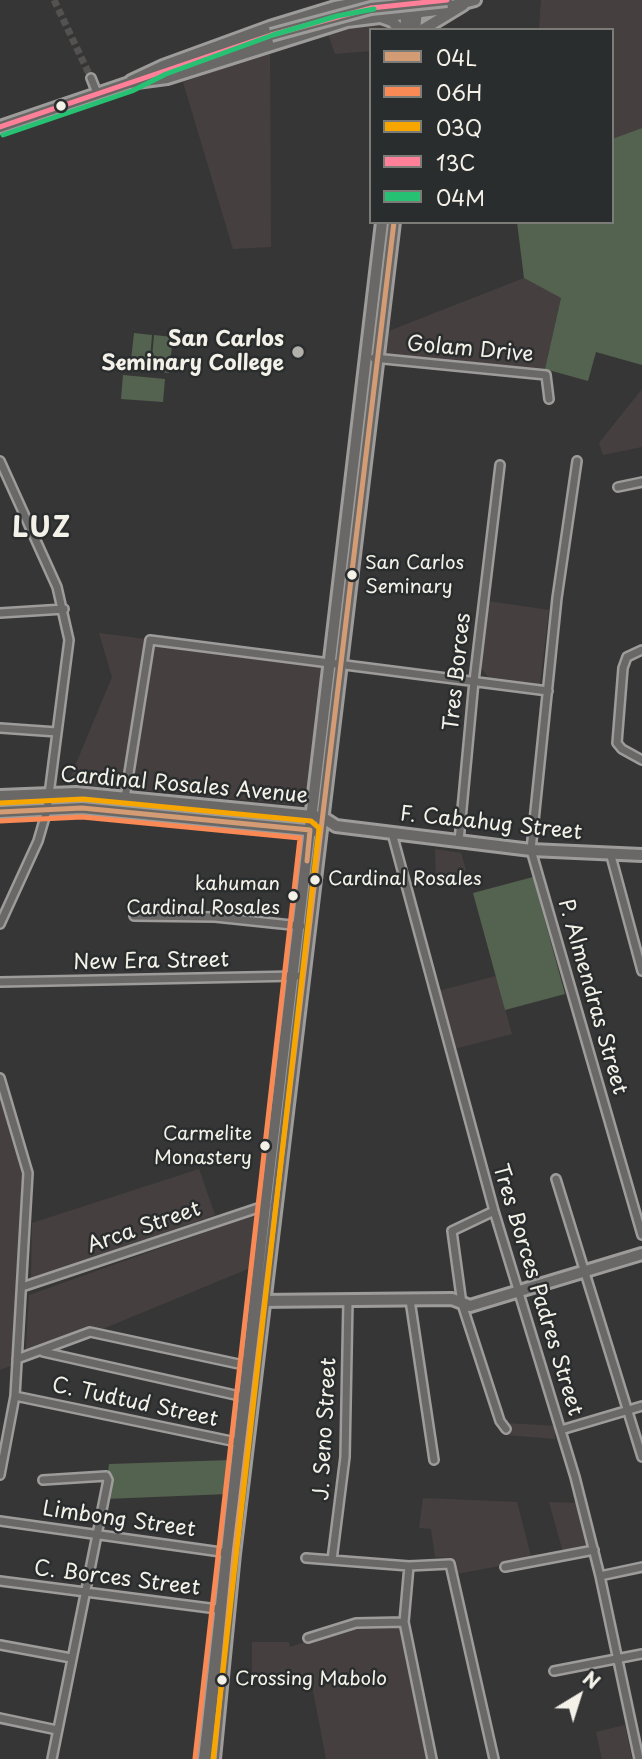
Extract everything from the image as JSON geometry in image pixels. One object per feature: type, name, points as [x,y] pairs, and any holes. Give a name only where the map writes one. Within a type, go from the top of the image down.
[{"type":"main road","points":[[129,83],[163,65],[270,27],[372,0]]},
{"type":"main road","points":[[0,127],[271,35],[371,8],[447,0]]},
{"type":"main road","points":[[366,1],[373,8],[374,16]]},
{"type":"main road","points":[[129,83],[167,78],[326,27],[413,6],[465,2]]},
{"type":"main road","points":[[425,28],[465,2]]},
{"type":"main road","points":[[404,28],[413,6]]},
{"type":"main road","points":[[413,6],[415,28]]},
{"type":"main road","points":[[374,16],[392,21],[401,28]]},
{"type":"main road","points":[[372,358],[382,224]]},
{"type":"main road","points":[[204,1759],[261,1301],[277,1202],[303,926],[372,358],[394,224]]},
{"type":"main road","name":"Cardinal Rosales Avenue","points":[[0,796],[50,794],[125,798],[317,817]]},
{"type":"main road","name":"Cardinal Rosales Avenue","points":[[0,812],[82,808],[315,830]]},
{"type":"main road","name":"F. Cabahug Street","points":[[317,817],[336,826]]},
{"type":"main road","name":"F. Cabahug Street","points":[[315,830],[336,826],[531,850],[611,856],[642,855]]},
{"type":"main road","points":[[243,1443],[244,1397],[261,1301],[265,1206],[298,976]]},
{"type":"main road","points":[[261,1301],[452,1299],[470,1306],[642,1254]]},
{"type":"main road","points":[[214,1759],[224,1610]]},
{"type":"street","points":[[91,78],[97,93]]},
{"type":"street","name":"Golam Drive","points":[[372,358],[546,375],[549,399]]},
{"type":"street","points":[[0,461],[64,609],[69,640],[47,810],[38,841],[0,924]]},
{"type":"street","points":[[531,850],[557,598],[577,461]]},
{"type":"street","name":"Tres Borces","points":[[459,841],[474,681],[500,465]]},
{"type":"street","points":[[618,487],[642,482]]},
{"type":"street","points":[[0,613],[64,609]]},
{"type":"street","points":[[125,798],[150,639],[548,691]]},
{"type":"street","points":[[642,650],[627,656],[623,668],[617,743],[642,760]]},
{"type":"street","points":[[0,729],[57,732]]},
{"type":"street","name":"Tres Borces Padres Street","points":[[392,833],[494,1211],[561,1430],[594,1550],[639,1759]]},
{"type":"street","name":"P. Almendras Street","points":[[531,850],[642,1235]]},
{"type":"street","points":[[611,856],[642,971]]},
{"type":"street","points":[[134,916],[215,917],[303,926]]},
{"type":"street","name":"New Era Street","points":[[0,982],[298,976]]},
{"type":"street","points":[[0,1079],[28,1174],[15,1396],[0,1475]]},
{"type":"street","points":[[556,1179],[625,1411],[642,1457]]},
{"type":"street","name":"Arca Street","points":[[22,1287],[277,1202]]},
{"type":"street","points":[[494,1211],[452,1229],[462,1304],[500,1421],[506,1429]]},
{"type":"street","name":"J. Seno Street","points":[[332,1560],[345,1457],[348,1300]]},
{"type":"street","points":[[410,1300],[434,1460]]},
{"type":"street","points":[[17,1359],[42,1352],[90,1332],[248,1366]]},
{"type":"street","points":[[42,1352],[244,1397]]},
{"type":"street","name":"C. Tudtud Street","points":[[15,1396],[243,1443]]},
{"type":"street","points":[[561,1430],[642,1406]]},
{"type":"street","points":[[43,1479],[106,1476],[108,1480],[95,1534],[52,1759]]},
{"type":"street","name":"Limbong Street","points":[[0,1521],[230,1553]]},
{"type":"street","points":[[505,1567],[594,1550]]},
{"type":"street","points":[[306,1558],[409,1566],[450,1564],[494,1759]]},
{"type":"street","points":[[409,1566],[404,1622],[432,1759]]},
{"type":"street","points":[[600,1576],[642,1567]]},
{"type":"street","name":"C. Borces Street","points":[[0,1581],[224,1610]]},
{"type":"street","points":[[307,1638],[356,1623],[404,1622]]},
{"type":"street","points":[[0,1645],[71,1658]]},
{"type":"street","points":[[554,1671],[642,1654]]},
{"type":"street","points":[[0,1718],[57,1730]]},
{"type":"shaded area","points":[[541,0],[642,0],[642,128],[614,138],[614,28],[539,28]]},
{"type":"shaded area","points":[[376,21],[388,24],[391,28],[369,28],[369,51],[335,54],[328,34]]},
{"type":"shaded area","points":[[270,52],[271,247],[233,249],[183,82]]},
{"type":"shaded area","points":[[524,278],[561,298],[545,369],[384,357],[386,332]]},
{"type":"shaded area","points":[[642,389],[642,447],[603,455],[599,443]]},
{"type":"shaded area","points":[[488,601],[549,610],[540,684],[488,677],[480,666]]},
{"type":"shaded area","points":[[99,633],[326,662],[309,798],[299,805],[68,783],[112,677]]},
{"type":"shaded area","points":[[435,849],[461,853],[466,870],[436,882]]},
{"type":"shaded area","points":[[496,976],[512,1034],[454,1049],[438,991]]},
{"type":"shaded area","points":[[0,1098],[23,1178],[13,1365],[0,1370]]},
{"type":"shaded area","points":[[199,1169],[215,1215],[31,1280],[32,1223]]},
{"type":"shaded area","points":[[259,1213],[255,1266],[25,1361],[29,1295]]},
{"type":"shaded area","points":[[506,1423],[556,1426],[555,1439],[506,1435]]},
{"type":"shaded area","points":[[423,1498],[517,1502],[532,1560],[456,1574],[453,1558],[435,1557],[431,1529],[419,1528]]},
{"type":"shaded area","points":[[549,1502],[579,1503],[589,1549],[563,1552]]},
{"type":"shaded area","points":[[356,1625],[401,1625],[427,1759],[326,1759],[311,1680],[286,1681],[252,1675],[252,1642],[289,1642],[290,1647]]},
{"type":"shaded area","points":[[625,1725],[632,1759],[602,1759],[596,1732]]},
{"type":"green space","points":[[642,128],[642,365],[596,352],[588,381],[545,369],[561,298],[524,278],[517,224],[614,224],[614,138]]},
{"type":"green space","points":[[134,333],[152,335],[149,371],[130,369]]},
{"type":"green space","points":[[154,335],[173,337],[169,373],[151,371]]},
{"type":"green space","points":[[123,375],[165,379],[163,402],[121,399]]},
{"type":"green space","points":[[533,877],[565,994],[505,1010],[473,893]]},
{"type":"green space","points":[[231,1460],[228,1494],[105,1499],[109,1464]]},
{"type":"tunnel","points":[[54,0],[91,78]]},
{"type":"transit line","name":"13C","points":[[0,127],[271,35],[371,8],[447,0]]},
{"type":"transit line","name":"04M","points":[[3,135],[132,91],[166,74],[273,35],[337,16],[374,9]]},
{"type":"transit line","name":"04L","points":[[214,1759],[234,1554],[394,224]]},
{"type":"transit line","name":"03Q","points":[[0,803],[83,799],[311,821],[319,828],[213,1759]]},
{"type":"transit line","name":"04L","points":[[0,812],[82,808],[310,830],[307,861]]},
{"type":"transit line","name":"06H","points":[[0,821],[82,817],[300,838],[195,1758]]},
{"type":"place","name":"San Carlos Seminary College","points":[[298,352]]},
{"type":"place","name":"San Carlos Seminary","points":[[352,575]]},
{"type":"place","name":"Cardinal Rosales","points":[[315,880]]},
{"type":"place","name":"kahuman Cardinal Rosales","points":[[293,896]]},
{"type":"place","name":"Carmelite Monastery","points":[[265,1146]]},
{"type":"place","name":"Crossing Mabolo","points":[[222,1680]]},
{"type":"district","name":"LUZ","points":[[42,529]]}]
